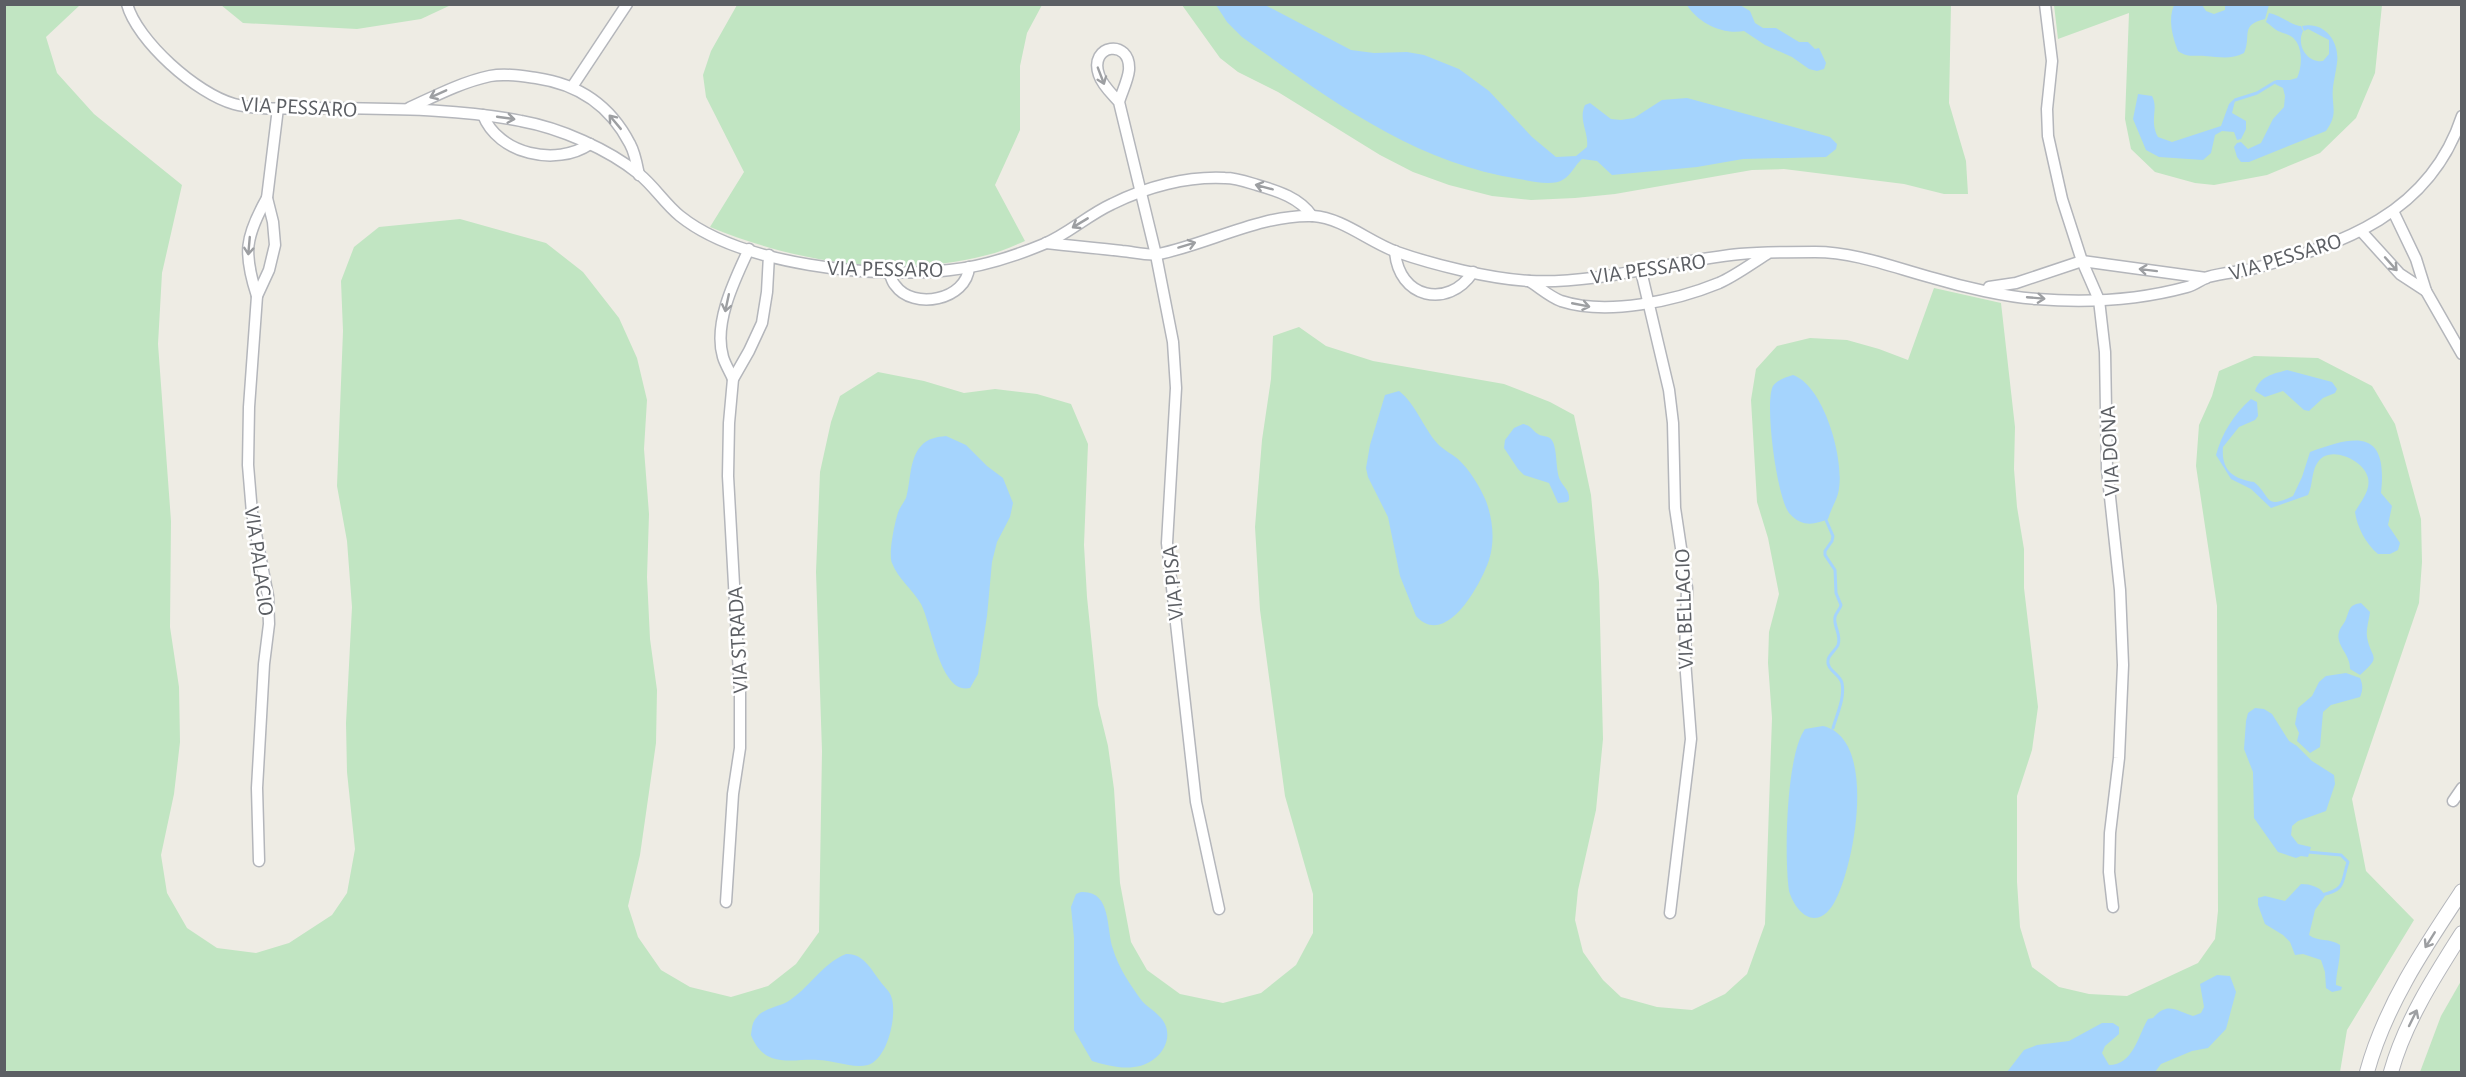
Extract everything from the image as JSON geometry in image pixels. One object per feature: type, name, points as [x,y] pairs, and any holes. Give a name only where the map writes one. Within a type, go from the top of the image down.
[{"type":"street","name":"VIA PESSARO","points":[[128,4],[131,19],[151,44],[179,71],[208,93],[235,105],[278,108],[406,109],[483,115],[561,131],[590,144],[639,175],[679,216],[710,237],[825,269],[889,272],[948,271],[969,267],[1046,243],[1111,204],[1188,179],[1229,178],[1278,190],[1305,206],[1312,216]]},
{"type":"street","points":[[572,87],[627,4]]},
{"type":"street","name":"VIA DONA","points":[[2044,4],[2052,61],[2047,109],[2048,136],[2061,199],[2082,261],[2099,300],[2105,352],[2108,469],[2120,590],[2123,665],[2119,758],[2110,833],[2109,872],[2113,907]]},
{"type":"street","points":[[1114,48],[1124,55],[1128,61],[1129,70],[1119,102],[1103,84],[1097,69],[1101,53],[1114,48]]},
{"type":"street","name":"VIA PESSARO","points":[[406,109],[458,86],[492,76],[523,76],[560,81],[598,103],[618,123],[631,146],[639,175]]},
{"type":"street","name":"VIA PISA","points":[[1119,102],[1156,255],[1173,342],[1176,388],[1167,543],[1196,802],[1219,909]]},
{"type":"street","name":"VIA PALACIO","points":[[258,861],[257,788],[264,664],[269,624],[268,596],[252,513],[248,465],[249,407],[257,296],[269,270],[275,245],[273,222],[267,198],[278,108]]},
{"type":"street","points":[[483,115],[488,127],[506,142],[531,154],[557,157],[576,153],[590,144]]},
{"type":"street","name":"VIA PESSARO","points":[[1046,243],[1156,255],[1243,228],[1312,216],[1327,219],[1395,251],[1473,272],[1529,281],[1605,277],[1741,254],[1820,252],[1863,258],[1936,279],[2035,299],[2099,300],[2164,292],[2192,285],[2206,278],[2247,270],[2338,243],[2393,211],[2431,176],[2454,141],[2462,116]]},
{"type":"street","name":"VIA PALACIO","points":[[257,296],[249,272],[248,244],[254,222],[267,198]]},
{"type":"street","points":[[2393,211],[2416,259],[2426,291],[2462,354]]},
{"type":"street","points":[[2361,231],[2400,274],[2426,291]]},
{"type":"street","name":"VIA STRADA","points":[[733,379],[722,355],[722,325],[729,290],[749,249]]},
{"type":"street","points":[[1395,251],[1399,272],[1407,283],[1418,291],[1443,294],[1456,290],[1466,283],[1473,272]]},
{"type":"street","name":"VIA PESSARO","points":[[1529,281],[1558,300],[1587,307],[1614,307],[1676,296],[1720,282],[1767,254]]},
{"type":"street","name":"VIA STRADA","points":[[726,902],[733,794],[740,748],[740,693],[728,476],[733,379],[762,323],[769,255]]},
{"type":"street","name":"VIA PESSARO","points":[[1978,288],[2016,284],[2082,261],[2206,278]]},
{"type":"street","points":[[889,272],[895,286],[904,293],[914,298],[927,299],[948,295],[959,289],[965,282],[969,267]]},
{"type":"street","name":"VIA BELLAGIO","points":[[1641,271],[1669,390],[1673,423],[1676,508],[1687,588],[1685,660],[1691,739],[1670,914]]},
{"type":"street","points":[[2453,801],[2462,788]]},
{"type":"street","points":[[2367,1072],[2387,1016],[2408,974],[2462,891]]},
{"type":"street","points":[[2391,1072],[2408,1027],[2429,985],[2462,933]]},
{"type":"green space","points":[[5,5],[80,5],[46,37],[57,73],[94,114],[182,185],[162,273],[158,344],[171,521],[170,627],[179,687],[180,742],[174,794],[161,855],[167,893],[187,928],[217,948],[256,953],[289,943],[332,915],[347,893],[355,849],[347,772],[346,723],[352,607],[347,541],[337,486],[343,331],[341,281],[354,247],[379,227],[460,219],[546,243],[583,272],[619,318],[637,358],[647,400],[644,449],[649,514],[647,577],[650,639],[657,690],[656,743],[640,855],[628,906],[638,937],[661,970],[690,987],[731,997],[768,986],[796,964],[819,932],[822,751],[816,572],[820,472],[831,422],[840,396],[878,372],[924,381],[964,393],[995,389],[1037,394],[1071,404],[1088,444],[1084,545],[1087,597],[1098,705],[1108,746],[1114,789],[1120,883],[1131,942],[1147,970],[1180,994],[1223,1003],[1261,993],[1296,965],[1313,933],[1313,894],[1285,796],[1260,610],[1255,527],[1262,440],[1271,379],[1273,336],[1299,327],[1326,346],[1373,361],[1504,384],[1550,402],[1574,415],[1591,495],[1599,582],[1603,739],[1596,810],[1578,890],[1575,920],[1583,952],[1603,980],[1621,997],[1657,1007],[1692,1010],[1725,994],[1747,974],[1765,924],[1772,718],[1768,663],[1769,632],[1779,594],[1768,538],[1757,502],[1751,400],[1756,369],[1777,346],[1810,338],[1847,340],[1908,360],[1934,288],[2001,303],[2015,427],[2014,469],[2024,549],[2024,588],[2038,707],[2032,750],[2017,796],[2017,882],[2020,927],[2032,967],[2059,987],[2089,994],[2127,996],[2198,963],[2215,939],[2218,911],[2217,606],[2196,466],[2199,425],[2212,396],[2219,371],[2254,356],[2318,358],[2372,386],[2395,424],[2421,519],[2422,562],[2419,603],[2352,799],[2366,871],[2414,920],[2347,1030],[2340,1072],[8,1072],[5,1069]]},
{"type":"green space","points":[[221,5],[451,5],[421,19],[357,29],[243,23]]},
{"type":"green space","points":[[737,5],[1042,5],[1027,33],[1020,66],[1020,130],[995,185],[1025,241],[992,254],[952,262],[917,266],[882,266],[811,258],[776,250],[710,227],[744,172],[706,97],[703,75],[711,51]]},
{"type":"green space","points":[[1182,5],[1951,5],[1949,103],[1966,161],[1968,194],[1944,194],[1904,184],[1784,169],[1752,170],[1615,194],[1575,198],[1531,200],[1492,196],[1449,185],[1413,172],[1380,155],[1278,92],[1238,72],[1220,58]]},
{"type":"green space","points":[[2054,5],[2382,5],[2375,73],[2356,118],[2320,153],[2267,175],[2214,185],[2195,183],[2155,172],[2131,149],[2125,119],[2129,13],[2058,39]]},
{"type":"green space","points":[[2461,981],[2461,1072],[2420,1072],[2441,1016]]},
{"type":"water","points":[[1216,5],[1265,5],[1351,50],[1374,53],[1407,52],[1424,55],[1459,69],[1489,91],[1532,137],[1556,157],[1576,156],[1587,147],[1583,121],[1585,105],[1590,103],[1611,119],[1621,120],[1634,118],[1662,100],[1687,98],[1830,137],[1837,144],[1836,149],[1826,157],[1743,159],[1697,167],[1612,175],[1597,161],[1582,159],[1566,177],[1554,183],[1530,181],[1480,171],[1407,143],[1339,104],[1242,37],[1227,22]]},
{"type":"water","points":[[1687,5],[1740,5],[1750,11],[1755,23],[1763,28],[1776,28],[1799,42],[1808,42],[1815,49],[1819,48],[1826,63],[1824,69],[1817,71],[1809,69],[1744,31],[1728,31],[1712,26],[1698,17]]},
{"type":"water","points":[[2174,5],[2202,5],[2206,11],[2214,14],[2225,10],[2225,5],[2269,5],[2265,19],[2257,21],[2249,28],[2244,53],[2225,58],[2188,55],[2178,51],[2172,28],[2171,16]]},
{"type":"water","points":[[2269,13],[2301,26],[2302,47],[2312,59],[2323,61],[2329,54],[2329,40],[2308,29],[2304,31],[2302,26],[2310,25],[2324,30],[2333,40],[2337,63],[2333,87],[2333,114],[2326,131],[2249,162],[2241,162],[2234,147],[2237,143],[2241,142],[2248,149],[2261,143],[2273,119],[2284,107],[2283,88],[2275,84],[2276,80],[2297,78],[2300,69],[2298,44],[2292,36],[2278,31],[2266,22]]},
{"type":"water","points":[[2138,94],[2152,96],[2155,106],[2155,131],[2158,137],[2172,142],[2221,126],[2229,104],[2233,100],[2235,101],[2232,113],[2246,121],[2246,129],[2241,139],[2237,140],[2234,132],[2222,131],[2215,135],[2211,153],[2203,160],[2159,157],[2146,150],[2133,119]]},
{"type":"water","points":[[2287,370],[2332,382],[2337,389],[2335,393],[2323,398],[2309,411],[2304,410],[2283,391],[2265,397],[2255,391],[2264,379]]},
{"type":"water","points":[[1793,375],[1804,382],[1814,393],[1829,424],[1838,459],[1840,475],[1836,500],[1828,519],[1818,523],[1804,523],[1790,514],[1781,491],[1773,451],[1770,411],[1773,386],[1779,380]]},
{"type":"water","points":[[1399,391],[1410,402],[1437,443],[1458,459],[1471,473],[1486,501],[1492,523],[1491,553],[1485,571],[1461,609],[1439,625],[1427,624],[1416,616],[1400,576],[1388,517],[1368,477],[1366,468],[1370,445],[1385,395]]},
{"type":"water","points":[[2251,399],[2257,402],[2258,416],[2255,420],[2239,427],[2223,447],[2224,462],[2230,472],[2234,476],[2254,482],[2269,500],[2277,502],[2293,496],[2310,452],[2342,442],[2355,440],[2366,442],[2380,457],[2381,493],[2392,506],[2388,525],[2400,543],[2398,550],[2390,554],[2378,554],[2363,535],[2355,512],[2367,492],[2368,478],[2362,467],[2343,455],[2329,455],[2319,461],[2314,470],[2308,495],[2271,508],[2251,489],[2231,479],[2216,455],[2229,424]]},
{"type":"water","points":[[1523,424],[1551,439],[1556,453],[1558,475],[1569,494],[1567,502],[1558,503],[1549,483],[1524,475],[1504,448],[1505,440],[1514,428]]},
{"type":"water","points":[[946,436],[966,445],[1003,478],[1013,503],[1010,517],[997,542],[992,562],[978,674],[970,688],[960,687],[951,681],[944,670],[921,604],[898,574],[891,559],[891,545],[896,521],[906,498],[914,457],[927,441]]},
{"type":"water","points":[[2361,603],[2370,612],[2367,637],[2374,657],[2371,664],[2360,675],[2350,669],[2338,637],[2350,608]]},
{"type":"water","points":[[2346,673],[2360,678],[2362,692],[2360,697],[2331,705],[2323,712],[2320,747],[2310,753],[2297,741],[2299,733],[2295,724],[2298,708],[2312,696],[2319,682],[2326,676]]},
{"type":"water","points":[[2255,708],[2264,709],[2272,714],[2289,741],[2312,761],[2334,775],[2335,784],[2326,811],[2298,821],[2292,826],[2291,835],[2298,844],[2311,847],[2308,857],[2296,858],[2278,852],[2254,818],[2253,772],[2244,749],[2248,713]]},
{"type":"water","points":[[1823,726],[1840,736],[1851,754],[1856,778],[1857,806],[1849,862],[1842,886],[1827,912],[1821,917],[1814,918],[1802,913],[1789,891],[1787,875],[1788,807],[1790,783],[1799,742],[1805,729]]},
{"type":"water","points":[[2301,884],[2321,890],[2325,896],[2315,910],[2309,935],[2340,945],[2336,985],[2342,987],[2341,990],[2332,992],[2326,988],[2325,972],[2321,960],[2303,954],[2295,955],[2290,942],[2265,924],[2258,905],[2258,898],[2265,896],[2285,901]]},
{"type":"water","points":[[1091,893],[1103,904],[1113,949],[1121,969],[1142,1001],[1157,1014],[1166,1027],[1167,1039],[1163,1050],[1154,1059],[1140,1066],[1124,1068],[1092,1061],[1074,1030],[1074,938],[1071,907],[1076,894]]},
{"type":"water","points":[[846,954],[862,959],[891,996],[893,1013],[890,1035],[875,1061],[868,1065],[856,1066],[824,1060],[789,1061],[768,1056],[762,1052],[751,1035],[753,1023],[757,1017],[795,997],[829,964]]},
{"type":"water","points":[[2217,975],[2230,976],[2236,992],[2226,1029],[2208,1048],[2192,1051],[2161,1064],[2155,1072],[2007,1072],[2024,1050],[2037,1045],[2069,1041],[2102,1023],[2113,1023],[2119,1027],[2119,1034],[2105,1046],[2102,1053],[2109,1065],[2117,1064],[2124,1060],[2134,1048],[2148,1019],[2168,1009],[2193,1016],[2201,1013],[2204,1007],[2200,984]]},
{"type":"waterway","points":[[2235,100],[2257,93],[2275,82]]},
{"type":"waterway","points":[[1826,520],[1833,536],[1825,555],[1835,570],[1836,593],[1841,605],[1835,621],[1839,641],[1828,660],[1829,667],[1841,680],[1843,689],[1833,728]]},
{"type":"waterway","points":[[2308,852],[2341,855],[2348,862],[2342,884],[2336,890],[2322,895]]}]
